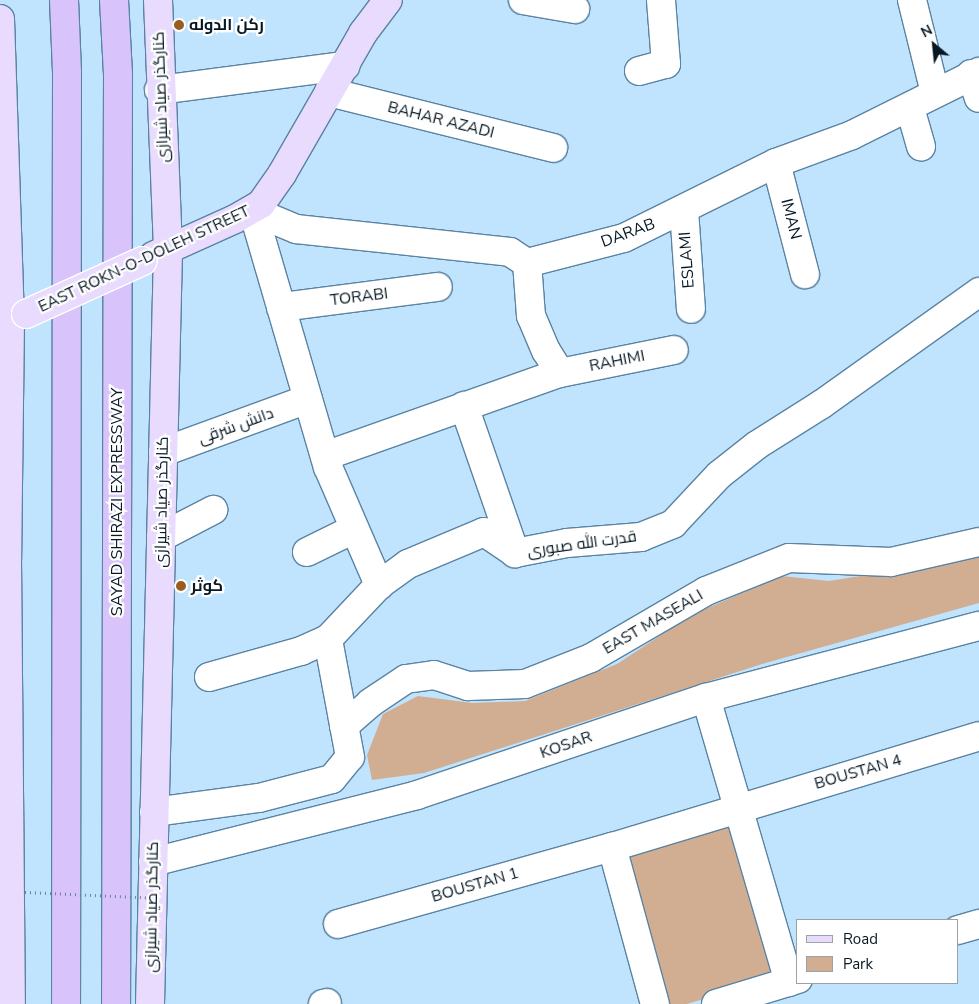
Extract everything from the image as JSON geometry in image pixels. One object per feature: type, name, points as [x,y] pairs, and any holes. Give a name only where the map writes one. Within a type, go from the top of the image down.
[{"type":"highway","points":[[55,0],[67,73]]},
{"type":"highway","points":[[64,0],[67,73],[66,1004]]},
{"type":"highway","name":"SAYAD SHIRAZI EXPRESSWAY","points":[[114,0],[118,75],[116,1004]]},
{"type":"highway","points":[[118,75],[122,0]]},
{"type":"main road","name":"کنارگذر صیاد شیرازی","points":[[150,1004],[168,249],[159,90],[158,0]]},
{"type":"main road","name":"EAST ROKN-O-DOLEH STREET","points":[[12,320],[253,211],[282,174],[363,34],[388,0]]},
{"type":"main road","points":[[0,19],[12,320],[4,405],[3,561],[6,934],[11,1004]]},
{"type":"street","points":[[523,0],[575,9]]},
{"type":"street","points":[[639,71],[666,64],[661,0]]},
{"type":"street","points":[[912,0],[935,93]]},
{"type":"street","points":[[159,90],[344,66]]},
{"type":"street","name":"DARAB","points":[[527,263],[624,238],[776,163],[845,138],[910,108],[935,93],[976,81]]},
{"type":"street","name":"BAHAR AZADI","points":[[329,92],[553,148]]},
{"type":"street","points":[[910,108],[921,146]]},
{"type":"street","name":"IMAN","points":[[776,163],[805,274]]},
{"type":"street","name":"ESLAMI","points":[[684,210],[691,309]]},
{"type":"street","points":[[253,211],[296,229],[510,252],[527,263],[531,316],[546,351],[560,373]]},
{"type":"street","points":[[253,211],[325,456],[379,585]]},
{"type":"street","name":"TORABI","points":[[281,307],[438,287]]},
{"type":"street","name":"قدرت الله صبوری","points":[[328,639],[379,585],[408,564],[484,532],[514,553],[567,544],[641,537],[673,524],[718,475],[757,445],[822,404],[979,292]]},
{"type":"street","name":"RAHIMI","points":[[325,456],[560,373],[674,350]]},
{"type":"street","name":"دانش شرقی","points":[[163,452],[308,399]]},
{"type":"street","points":[[464,406],[514,553]]},
{"type":"street","points":[[161,537],[213,510]]},
{"type":"street","points":[[306,552],[354,528]]},
{"type":"street","name":"EAST MASEALI","points":[[344,726],[370,703],[406,679],[434,675],[468,686],[525,684],[591,658],[706,591],[789,558],[891,562],[979,542]]},
{"type":"street","name":"KOSAR","points":[[153,862],[417,795],[706,698],[979,626]]},
{"type":"street","points":[[154,812],[259,798],[332,779],[350,757],[328,639],[301,651],[209,676]]},
{"type":"street","points":[[706,698],[738,807],[793,980],[716,1004]]},
{"type":"street","name":"BOUSTAN 4","points":[[612,847],[738,807],[979,736]]},
{"type":"street","points":[[612,847],[655,1004]]},
{"type":"street","name":"BOUSTAN 1","points":[[338,924],[612,847]]},
{"type":"street","points":[[959,930],[979,924]]},
{"type":"path","points":[[25,892],[160,898]]},
{"type":"green space","points":[[979,557],[979,603],[762,664],[424,773],[372,780],[367,755],[383,714],[418,696],[472,703],[525,701],[617,664],[693,614],[782,576],[829,581]]},
{"type":"green space","points":[[733,817],[779,976],[687,1004],[664,1004],[622,852]]},
{"type":"place","name":"رکن الدوله","points":[[179,25]]},
{"type":"place","name":"کوثر","points":[[181,586]]}]
